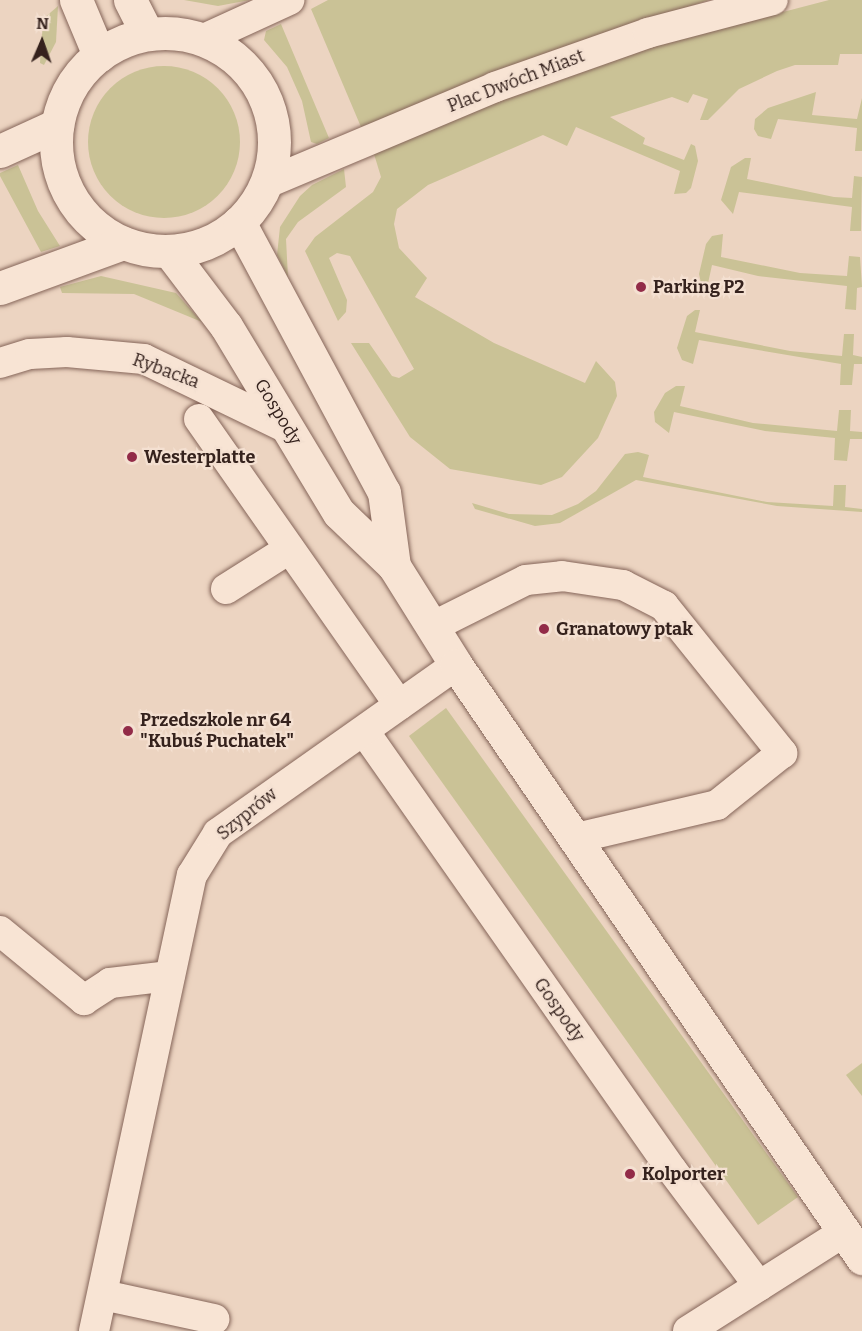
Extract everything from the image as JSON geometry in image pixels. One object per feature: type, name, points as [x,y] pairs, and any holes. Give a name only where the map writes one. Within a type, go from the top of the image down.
[{"type":"street","points":[[76,0],[99,55]]},
{"type":"street","points":[[129,0],[147,33]]},
{"type":"street","points":[[204,39],[290,0]]},
{"type":"street","name":"Plac Dwóch Miast","points":[[267,183],[495,87],[648,33],[772,0]]},
{"type":"street","points":[[176,32],[204,39],[234,56],[257,82],[271,114],[274,137],[267,183],[239,222],[194,247],[169,251],[123,243],[98,228],[78,207],[64,182],[57,154],[57,125],[64,98],[79,74],[99,55],[122,41],[147,33],[176,32]]},
{"type":"street","points":[[0,151],[57,125]]},
{"type":"street","name":"Gospody","points":[[239,222],[384,492],[394,566]]},
{"type":"street","points":[[0,288],[123,243]]},
{"type":"street","name":"Gospody","points":[[169,251],[226,326],[339,513],[394,566],[456,665],[853,1245],[759,1286],[688,1331]]},
{"type":"street","name":"Rybacka","points":[[0,363],[30,354],[67,352],[144,359],[287,428]]},
{"type":"street","points":[[199,419],[399,705]]},
{"type":"street","points":[[226,589],[289,549]]},
{"type":"street","points":[[432,627],[526,580],[562,576],[623,585],[664,606],[782,753],[717,805],[576,838]]},
{"type":"street","name":"Szyprów","points":[[94,1331],[192,875],[218,833],[456,665]]},
{"type":"street","name":"Gospody","points":[[363,731],[672,1170],[759,1286]]},
{"type":"street","points":[[0,931],[84,1000],[110,983],[170,976]]},
{"type":"street","points":[[102,1295],[214,1319]]},
{"type":"shaded area","points":[[184,0],[250,0],[218,6]]},
{"type":"shaded area","points":[[328,0],[709,0],[552,51],[361,127],[311,9]]},
{"type":"shaded area","points":[[829,0],[862,0],[862,54],[840,54],[838,65],[795,65],[777,71],[739,89],[708,120],[700,120],[708,99],[693,94],[688,103],[672,97],[610,117],[645,138],[643,144],[684,160],[691,144],[695,146],[698,161],[691,188],[686,193],[674,194],[680,171],[576,127],[567,146],[543,135],[428,185],[397,209],[394,224],[399,248],[427,278],[415,297],[494,343],[585,383],[596,361],[615,382],[617,396],[598,438],[562,477],[541,485],[450,469],[410,437],[351,343],[369,343],[392,376],[399,378],[414,369],[350,256],[337,253],[329,258],[347,300],[346,312],[338,321],[305,251],[315,237],[373,192],[381,177],[374,154],[489,104],[664,43]]},
{"type":"shaded area","points":[[58,6],[56,42],[44,65],[40,63],[43,19]]},
{"type":"shaded area","points":[[281,24],[329,138],[317,144],[311,142],[302,101],[287,67],[264,40],[266,31]]},
{"type":"shaded area","points":[[164,66],[193,71],[218,88],[235,113],[240,142],[235,171],[218,196],[193,213],[164,218],[135,213],[110,196],[93,171],[88,142],[93,113],[110,88],[135,71]]},
{"type":"shaded area","points":[[816,92],[812,115],[857,119],[862,98],[862,151],[855,151],[857,128],[778,119],[771,139],[758,136],[754,129],[755,119],[768,108]]},
{"type":"shaded area","points":[[745,158],[751,158],[747,179],[834,197],[852,198],[854,176],[862,177],[861,231],[850,231],[852,207],[739,192],[733,214],[721,200],[731,167]]},
{"type":"shaded area","points":[[18,165],[38,211],[60,246],[41,252],[0,176],[0,173]]},
{"type":"shaded area","points":[[344,169],[346,187],[298,222],[286,239],[288,277],[277,255],[280,227],[300,196],[312,185]]},
{"type":"shaded area","points":[[723,234],[721,257],[800,273],[847,276],[849,256],[860,257],[862,287],[857,288],[856,310],[845,309],[847,286],[758,276],[712,265],[707,288],[701,283],[699,274],[706,244],[712,236]]},
{"type":"shaded area","points":[[101,276],[176,293],[202,322],[134,294],[62,293],[60,287]]},
{"type":"shaded area","points":[[695,310],[700,310],[695,332],[790,351],[842,356],[844,334],[854,334],[853,355],[862,357],[862,364],[854,364],[852,385],[840,385],[841,364],[699,340],[693,364],[682,360],[677,348],[687,316]]},
{"type":"shaded area","points":[[676,386],[685,386],[680,406],[753,423],[837,431],[839,410],[851,410],[850,431],[862,432],[862,439],[850,439],[847,461],[834,460],[835,438],[765,431],[674,412],[669,433],[655,422],[654,412],[665,393]]},
{"type":"shaded area","points":[[638,452],[649,455],[643,477],[767,502],[833,506],[834,485],[846,485],[845,507],[862,509],[862,512],[777,506],[636,480],[560,523],[535,526],[475,509],[472,503],[509,514],[552,515],[578,504],[596,491],[625,454]]},
{"type":"shaded area","points":[[446,708],[798,1197],[758,1225],[409,736]]},
{"type":"shaded area","points":[[862,1063],[862,1096],[846,1075]]},
{"type":"place","name":"Parking P2","points":[[641,287]]},
{"type":"place","name":"Westerplatte","points":[[132,457]]},
{"type":"place","name":"Granatowy ptak","points":[[544,629]]},
{"type":"place","name":"Przedszkole nr 64 \"Kubuś Puchatek\"","points":[[128,731]]},
{"type":"place","name":"Kolporter","points":[[630,1174]]}]
